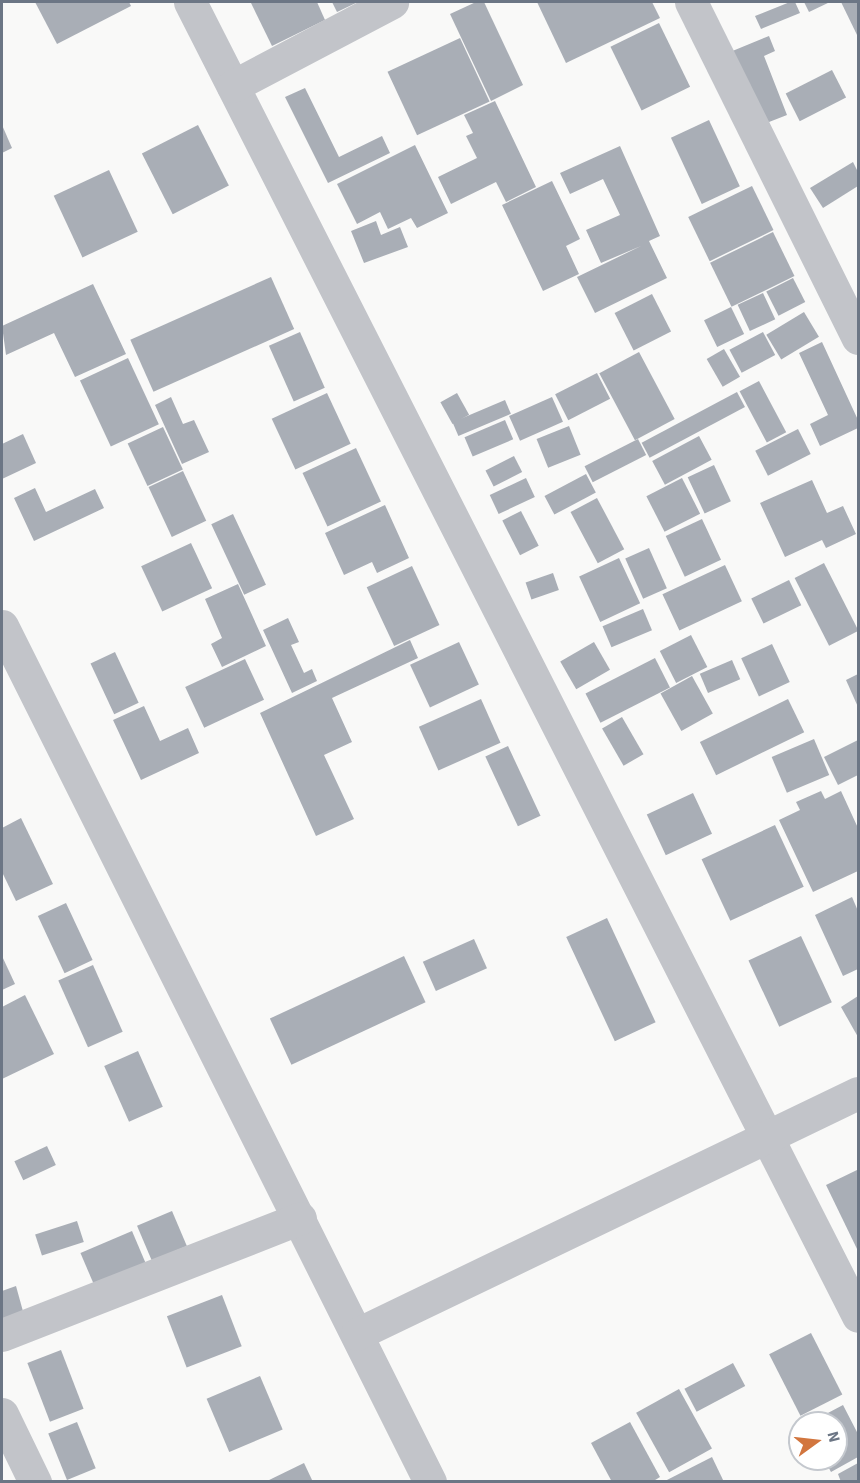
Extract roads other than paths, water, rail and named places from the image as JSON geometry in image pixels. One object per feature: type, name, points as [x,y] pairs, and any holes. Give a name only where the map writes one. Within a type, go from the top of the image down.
[{"type":"street","points":[[190,2],[858,1316]]},
{"type":"street","points":[[233,87],[392,2]]},
{"type":"street","points":[[691,2],[858,338]]},
{"type":"street","points":[[2,626],[10,662],[300,1218],[430,1482]]},
{"type":"street","points":[[357,1334],[858,1093]]},
{"type":"street","points":[[2,1335],[300,1218]]},
{"type":"street","points":[[2,1414],[35,1482]]}]
